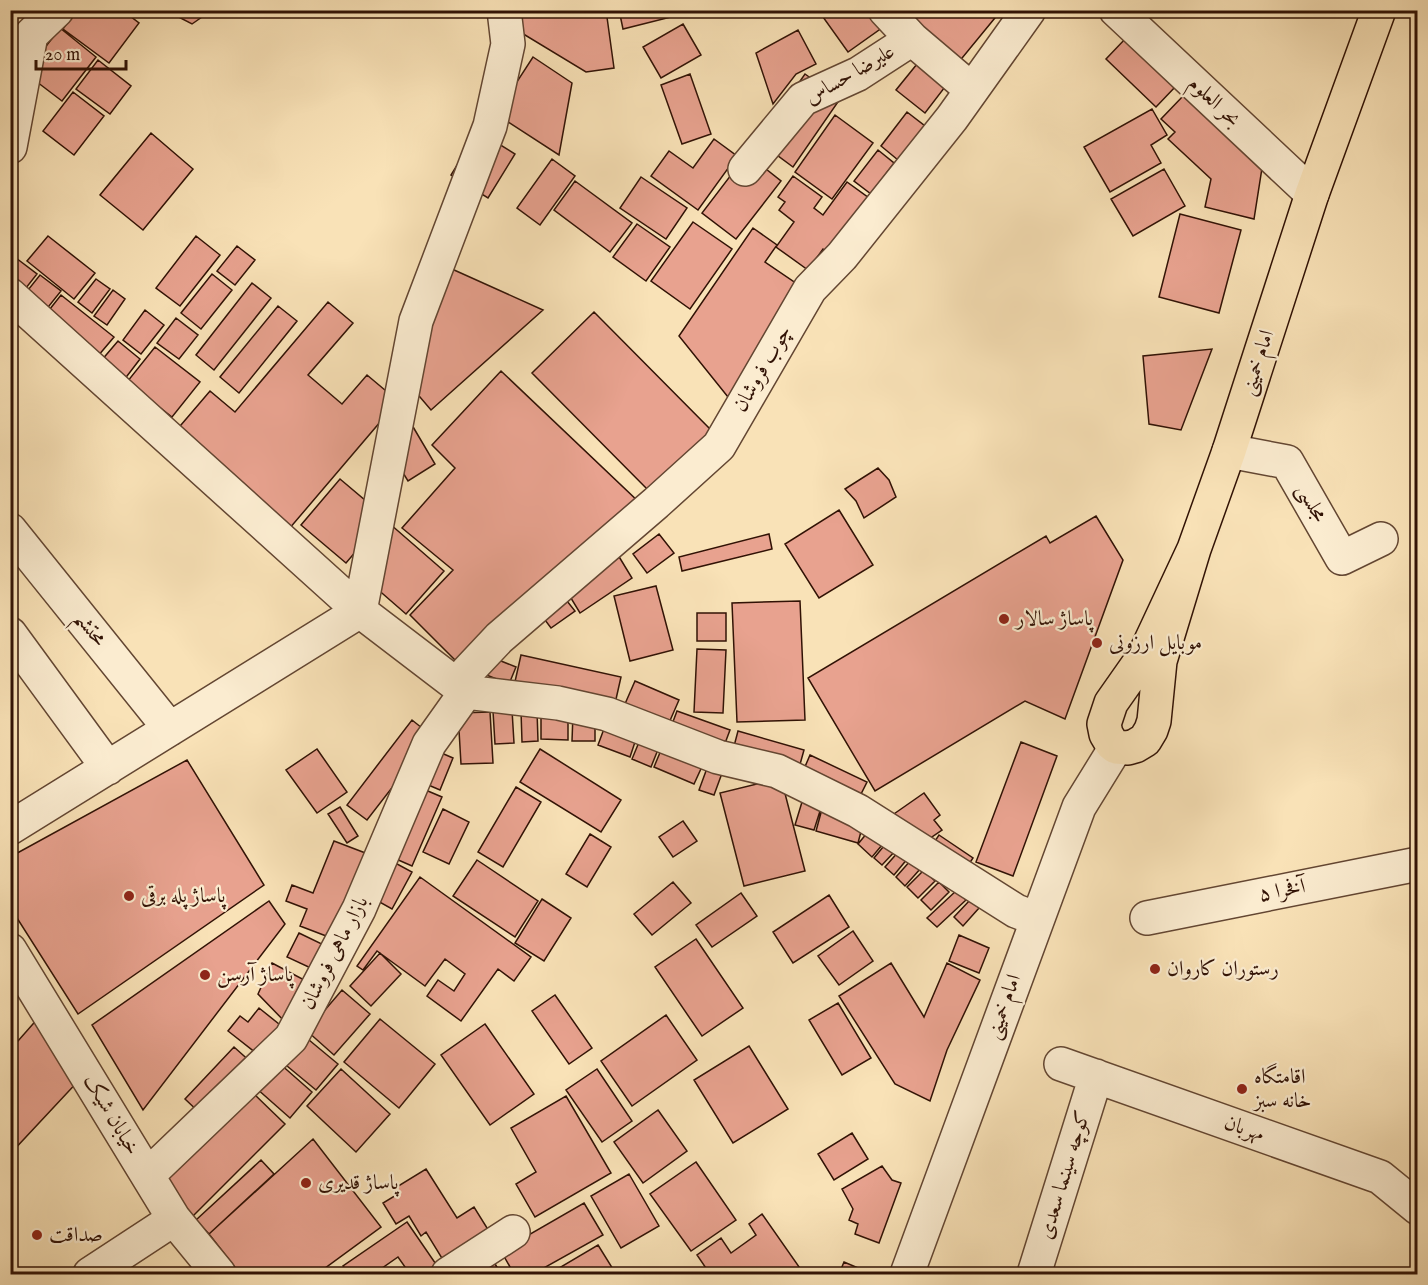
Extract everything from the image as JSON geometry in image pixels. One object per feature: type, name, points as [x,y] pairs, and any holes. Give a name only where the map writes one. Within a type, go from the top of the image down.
[{"type":"main road","name":"امام خمینی","points":[[1116,747],[1106,734],[1104,724],[1111,703],[1144,656],[1194,549],[1229,451],[1312,194],[1379,10]]},
{"type":"main road","points":[[1116,747],[1135,746],[1145,740],[1151,730],[1154,721],[1160,661],[1194,549]]},
{"type":"street","points":[[10,147],[31,34],[57,10]]},
{"type":"street","points":[[10,828],[360,611],[416,321],[490,126],[508,44],[504,10]]},
{"type":"street","name":"علیرضا حساس","points":[[885,10],[912,39],[972,90]]},
{"type":"street","name":"چوب فروشان","points":[[466,692],[467,672],[499,638],[719,446],[810,289],[842,256],[952,118],[1029,10]]},
{"type":"street","name":"بحر العلوم","points":[[1116,10],[1312,194]]},
{"type":"street","name":"علیرضا حساس","points":[[746,169],[803,99],[858,75],[912,39]]},
{"type":"street","points":[[10,295],[360,611],[466,692],[558,703],[607,714],[718,757],[777,771],[858,811],[1016,911],[1036,919]]},
{"type":"street","name":"مجلسی","points":[[1229,451],[1287,462],[1342,558],[1382,539]]},
{"type":"street","name":"محتشم","points":[[10,530],[171,729]]},
{"type":"street","points":[[10,634],[108,768]]},
{"type":"street","name":"بازار ماهی فروشان","points":[[148,1175],[291,1038],[359,909],[429,744],[466,692]]},
{"type":"street","name":"امام خمینی","points":[[907,1275],[1078,807],[1116,747]]},
{"type":"street","name":"آفخرا ۵","points":[[1148,918],[1418,864]]},
{"type":"street","name":"خیابان شیک","points":[[10,950],[174,1219],[219,1275]]},
{"type":"street","name":"مهربان","points":[[1061,1064],[1380,1177],[1418,1208]]},
{"type":"street","name":"کوچه سینما سعدی","points":[[1034,1275],[1096,1077]]},
{"type":"street","points":[[90,1275],[174,1219]]},
{"type":"street","points":[[448,1275],[513,1232]]},
{"type":"building","points":[[76,10],[122,10],[139,23],[109,63],[63,29]]},
{"type":"building","points":[[165,10],[212,10],[192,24]]},
{"type":"building","points":[[517,10],[606,10],[614,68],[586,72],[520,32]]},
{"type":"building","points":[[619,10],[674,10],[675,16],[623,29]]},
{"type":"building","points":[[818,10],[886,10],[893,20],[848,52]]},
{"type":"building","points":[[911,10],[996,10],[999,13],[958,63],[904,19]]},
{"type":"building","points":[[683,24],[701,55],[661,78],[643,47]]},
{"type":"building","points":[[60,28],[96,57],[62,101],[37,82],[37,58]]},
{"type":"building","points":[[798,30],[816,64],[796,74],[773,104],[756,53]]},
{"type":"building","points":[[1126,38],[1176,86],[1156,107],[1106,59]]},
{"type":"building","points":[[930,48],[958,70],[925,113],[896,90]]},
{"type":"building","points":[[533,57],[572,83],[559,155],[496,114]]},
{"type":"building","points":[[98,60],[131,86],[110,114],[76,89]]},
{"type":"building","points":[[690,74],[711,134],[682,144],[661,85]]},
{"type":"building","points":[[805,74],[840,99],[793,167],[758,141]]},
{"type":"building","points":[[73,92],[104,116],[74,155],[43,131]]},
{"type":"building","points":[[1184,95],[1262,168],[1254,219],[1205,207],[1211,179],[1168,139],[1175,132],[1161,119]]},
{"type":"building","points":[[1152,109],[1167,135],[1151,145],[1161,163],[1110,192],[1084,147]]},
{"type":"building","points":[[907,112],[925,126],[898,160],[881,146]]},
{"type":"building","points":[[835,115],[873,143],[832,199],[795,172]]},
{"type":"building","points":[[478,131],[515,154],[488,198],[451,175]]},
{"type":"building","points":[[151,133],[193,169],[143,230],[100,195]]},
{"type":"building","points":[[714,139],[737,156],[698,210],[651,176],[669,151],[693,168]]},
{"type":"building","points":[[878,150],[894,163],[871,194],[854,181]]},
{"type":"building","points":[[747,154],[781,181],[736,239],[702,213]]},
{"type":"building","points":[[552,159],[575,176],[540,225],[517,208]]},
{"type":"building","points":[[1164,169],[1185,206],[1133,236],[1111,199]]},
{"type":"building","points":[[793,176],[822,197],[814,208],[823,215],[847,182],[869,198],[829,254],[823,249],[808,270],[776,247],[794,222],[779,210],[785,202],[778,197]]},
{"type":"building","points":[[641,177],[687,208],[666,239],[620,208]]},
{"type":"building","points":[[575,181],[632,223],[610,252],[554,210]]},
{"type":"building","points":[[1180,214],[1241,230],[1219,313],[1159,297]]},
{"type":"building","points":[[693,222],[732,249],[690,309],[651,281]]},
{"type":"building","points":[[637,224],[670,247],[646,281],[613,257]]},
{"type":"building","points":[[753,228],[777,245],[765,262],[803,288],[728,397],[679,336]]},
{"type":"building","points":[[48,236],[95,273],[74,299],[27,261]]},
{"type":"building","points":[[196,236],[220,255],[180,306],[156,288]]},
{"type":"building","points":[[237,246],[255,260],[235,285],[217,271]]},
{"type":"building","points":[[16,258],[37,274],[22,293],[10,285],[10,265]]},
{"type":"building","points":[[443,265],[543,310],[431,410],[414,390]]},
{"type":"building","points":[[212,274],[232,290],[201,329],[181,313]]},
{"type":"building","points":[[40,275],[61,291],[45,311],[24,295]]},
{"type":"building","points":[[96,279],[110,289],[92,313],[78,302]]},
{"type":"building","points":[[252,283],[271,298],[214,370],[196,355]]},
{"type":"building","points":[[113,290],[125,299],[107,325],[94,316]]},
{"type":"building","points":[[61,295],[114,337],[98,356],[46,314]]},
{"type":"building","points":[[328,302],[353,323],[308,375],[342,404],[367,375],[398,401],[289,529],[175,432],[210,391],[235,412]]},
{"type":"building","points":[[278,306],[297,321],[239,393],[220,377]]},
{"type":"building","points":[[145,310],[164,325],[141,354],[123,340]]},
{"type":"building","points":[[594,312],[711,430],[649,491],[532,373]]},
{"type":"building","points":[[176,318],[198,335],[179,359],[157,343]]},
{"type":"building","points":[[118,341],[140,359],[124,380],[101,361]]},
{"type":"building","points":[[155,347],[200,382],[172,417],[127,382]]},
{"type":"building","points":[[1212,349],[1181,430],[1149,424],[1143,356]]},
{"type":"building","points":[[501,371],[642,505],[464,669],[410,615],[453,570],[402,528],[455,468],[432,445]]},
{"type":"building","points":[[409,420],[435,464],[408,481],[381,437]]},
{"type":"building","points":[[878,468],[889,480],[896,497],[864,518],[856,501],[845,489]]},
{"type":"building","points":[[340,479],[385,517],[346,563],[301,525]]},
{"type":"building","points":[[839,510],[873,565],[819,598],[785,544]]},
{"type":"building","name":"پاساژ سالار","points":[[1096,516],[1123,560],[1065,719],[1025,701],[875,791],[808,678],[1046,536],[1050,543]]},
{"type":"building","points":[[390,524],[444,571],[406,614],[352,567]]},
{"type":"building","points":[[659,534],[674,553],[647,573],[633,554]]},
{"type":"building","points":[[769,534],[772,549],[682,571],[679,557]]},
{"type":"building","points":[[618,555],[632,578],[580,613],[566,590]]},
{"type":"building","points":[[656,586],[673,650],[630,661],[614,596]]},
{"type":"building","points":[[559,591],[575,611],[551,628],[536,608]]},
{"type":"building","points":[[800,601],[805,720],[737,722],[732,603]]},
{"type":"building","points":[[697,613],[726,613],[726,641],[697,641]]},
{"type":"building","points":[[697,649],[726,650],[723,713],[694,712]]},
{"type":"building","points":[[486,655],[516,667],[509,684],[479,672]]},
{"type":"building","points":[[521,655],[621,677],[614,708],[514,686]]},
{"type":"building","points":[[635,681],[679,700],[665,732],[621,713]]},
{"type":"building","points":[[512,710],[514,743],[495,744],[493,711]]},
{"type":"building","points":[[521,711],[537,711],[538,741],[522,742]]},
{"type":"building","points":[[677,711],[730,730],[721,754],[668,735]]},
{"type":"building","points":[[490,712],[493,763],[461,764],[458,713]]},
{"type":"building","points":[[541,713],[568,713],[568,740],[541,739]]},
{"type":"building","points":[[573,714],[595,715],[595,741],[572,741]]},
{"type":"building","points":[[608,718],[639,730],[630,757],[598,745]]},
{"type":"building","points":[[412,720],[432,736],[367,820],[347,805]]},
{"type":"building","points":[[738,731],[804,750],[799,768],[733,750]]},
{"type":"building","points":[[642,735],[661,742],[651,767],[632,759]]},
{"type":"building","points":[[1021,742],[1057,756],[1013,876],[976,862]]},
{"type":"building","points":[[664,743],[705,760],[694,784],[654,767]]},
{"type":"building","points":[[317,749],[347,792],[317,813],[286,770]]},
{"type":"building","points":[[432,749],[453,758],[440,790],[419,781]]},
{"type":"building","points":[[540,749],[621,800],[601,832],[520,782]]},
{"type":"building","points":[[810,755],[867,782],[857,802],[801,776]]},
{"type":"building","name":"پاساژ پله برقی","points":[[187,760],[264,885],[78,1014],[10,907],[10,857]]},
{"type":"building","points":[[710,760],[725,765],[714,795],[699,790]]},
{"type":"building","points":[[781,778],[805,871],[744,886],[720,793]]},
{"type":"building","points":[[416,786],[442,797],[412,866],[387,855]]},
{"type":"building","points":[[516,787],[541,802],[503,867],[478,852]]},
{"type":"building","points":[[924,793],[940,815],[934,820],[942,830],[920,845],[891,816]]},
{"type":"building","points":[[802,802],[821,808],[814,830],[795,825]]},
{"type":"building","points":[[340,807],[358,836],[347,843],[328,814]]},
{"type":"building","points":[[443,809],[469,822],[449,864],[423,852]]},
{"type":"building","points":[[822,809],[864,820],[858,843],[816,831]]},
{"type":"building","points":[[683,821],[697,841],[673,857],[659,837]]},
{"type":"building","points":[[872,827],[887,839],[872,857],[858,844]]},
{"type":"building","points":[[590,834],[611,847],[587,887],[566,874]]},
{"type":"building","points":[[939,835],[973,858],[961,876],[927,853]]},
{"type":"building","points":[[334,841],[368,854],[334,939],[300,926],[307,909],[286,901],[292,885],[313,893]]},
{"type":"building","points":[[888,841],[897,849],[882,865],[874,858]]},
{"type":"building","points":[[899,851],[908,858],[894,875],[885,867]]},
{"type":"building","points":[[386,858],[412,872],[392,909],[367,895]]},
{"type":"building","points":[[477,860],[538,901],[515,937],[453,896]]},
{"type":"building","points":[[911,860],[921,868],[905,886],[896,877]]},
{"type":"building","points":[[924,870],[935,881],[918,898],[907,887]]},
{"type":"building","points":[[420,877],[531,957],[514,981],[498,969],[461,1021],[427,996],[438,980],[454,991],[465,974],[445,959],[425,986],[377,951],[363,970],[357,966]]},
{"type":"building","points":[[673,882],[691,903],[652,935],[634,914]]},
{"type":"building","points":[[939,882],[949,892],[931,910],[921,900]]},
{"type":"building","points":[[957,890],[966,900],[937,927],[927,918]]},
{"type":"building","points":[[741,893],[757,916],[712,947],[696,925]]},
{"type":"building","points":[[829,895],[849,927],[793,963],[773,932]]},
{"type":"building","points":[[542,899],[571,918],[544,961],[515,943]]},
{"type":"building","points":[[970,900],[979,908],[963,926],[954,917]]},
{"type":"building","name":"پاساژ آرسن","points":[[269,901],[285,924],[143,1110],[92,1025]]},
{"type":"building","points":[[853,931],[873,961],[839,985],[818,956]]},
{"type":"building","points":[[299,933],[326,946],[315,970],[287,957]]},
{"type":"building","points":[[959,935],[989,948],[979,973],[949,961]]},
{"type":"building","points":[[696,939],[743,1008],[702,1036],[655,967]]},
{"type":"building","points":[[380,953],[401,974],[371,1006],[350,986]]},
{"type":"building","points":[[272,963],[310,983],[289,1026],[258,994]]},
{"type":"building","points":[[891,963],[924,1017],[947,963],[980,980],[947,1050],[930,1101],[895,1084],[839,996]]},
{"type":"building","points":[[342,990],[370,1014],[334,1055],[307,1031]]},
{"type":"building","points":[[555,995],[592,1048],[569,1064],[532,1011]]},
{"type":"building","points":[[838,1003],[871,1058],[842,1075],[809,1020]]},
{"type":"building","points":[[259,1008],[284,1028],[261,1057],[228,1031],[240,1016],[248,1022]]},
{"type":"building","points":[[666,1015],[697,1060],[632,1106],[601,1061]]},
{"type":"building","points":[[40,1016],[82,1077],[10,1154],[10,1050]]},
{"type":"building","points":[[380,1019],[435,1064],[399,1108],[344,1062]]},
{"type":"building","points":[[485,1024],[534,1094],[490,1125],[441,1055]]},
{"type":"building","points":[[303,1035],[338,1064],[316,1090],[281,1061]]},
{"type":"building","points":[[749,1046],[788,1109],[733,1143],[694,1080]]},
{"type":"building","points":[[234,1047],[253,1064],[203,1116],[185,1099]]},
{"type":"building","points":[[279,1063],[312,1092],[290,1118],[256,1088]]},
{"type":"building","points":[[341,1069],[390,1114],[356,1152],[307,1106]]},
{"type":"building","points":[[597,1069],[632,1121],[602,1142],[566,1090]]},
{"type":"building","points":[[253,1093],[285,1124],[193,1216],[162,1185]]},
{"type":"building","points":[[566,1096],[611,1173],[535,1217],[516,1184],[536,1172],[511,1128]]},
{"type":"building","points":[[658,1110],[687,1151],[643,1183],[614,1142]]},
{"type":"building","points":[[852,1133],[868,1159],[834,1180],[818,1154]]},
{"type":"building","name":"پاساژ قدیری","points":[[313,1139],[381,1227],[317,1274],[240,1274],[209,1234]]},
{"type":"building","points":[[261,1160],[274,1174],[209,1234],[196,1220]]},
{"type":"building","points":[[696,1162],[736,1220],[691,1251],[650,1194]]},
{"type":"building","points":[[882,1166],[892,1180],[901,1183],[879,1243],[855,1234],[858,1224],[849,1220],[853,1209],[842,1189]]},
{"type":"building","points":[[426,1169],[457,1218],[474,1207],[497,1244],[451,1273],[426,1232],[421,1236],[409,1216],[396,1224],[383,1203],[398,1194],[395,1188]]},
{"type":"building","points":[[629,1174],[659,1226],[621,1248],[591,1196]]},
{"type":"building","points":[[584,1203],[603,1235],[533,1274],[514,1274],[501,1251]]},
{"type":"building","points":[[762,1214],[804,1274],[710,1274],[697,1255],[721,1238],[731,1253],[756,1235],[749,1224]]},
{"type":"building","points":[[407,1222],[440,1270],[434,1274],[410,1274],[398,1257],[378,1271],[380,1274],[349,1274],[343,1266]]},
{"type":"building","points":[[598,1245],[616,1274],[549,1274]]},
{"type":"building","points":[[491,1257],[501,1274],[462,1274]]},
{"type":"building","points":[[491,1257],[498,1269],[489,1274],[483,1274],[477,1265]]},
{"type":"building","points":[[844,1262],[870,1273],[839,1274]]},
{"type":"place","name":"پاساژ سالار","points":[[1004,619]]},
{"type":"place","name":"موبایل ارزونی","points":[[1097,643]]},
{"type":"place","name":"پاساژ پله برقی","points":[[129,896]]},
{"type":"place","name":"رستوران کاروان","points":[[1155,969]]},
{"type":"place","name":"پاساژ آرسن","points":[[205,975]]},
{"type":"place","name":"اقامتگاه خانه سبز","points":[[1242,1089]]},
{"type":"place","name":"پاساژ قدیری","points":[[306,1183]]},
{"type":"place","name":"صداقت","points":[[37,1235]]}]
